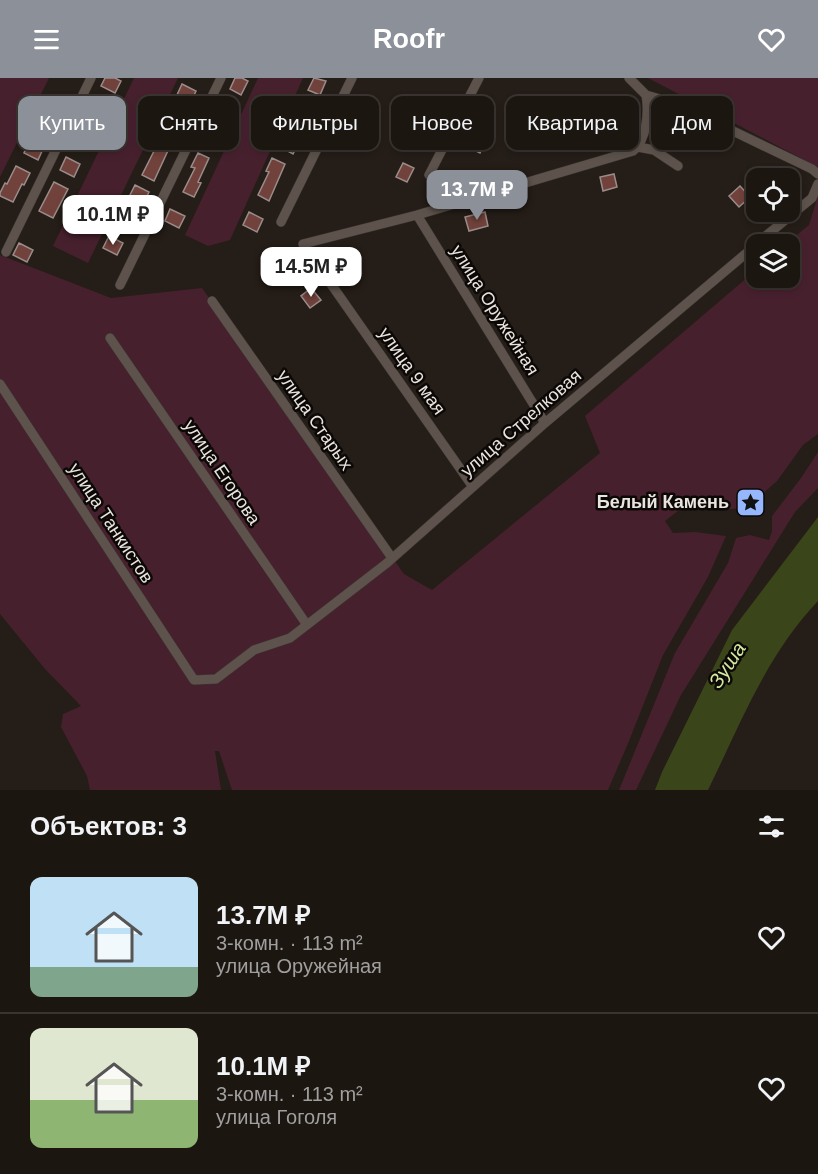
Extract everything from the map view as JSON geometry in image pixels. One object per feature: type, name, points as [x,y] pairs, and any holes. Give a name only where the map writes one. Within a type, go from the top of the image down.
[{"type":"street","points":[[6,252],[91,78]]},
{"type":"street","points":[[120,285],[221,78]]},
{"type":"street","points":[[281,222],[352,78]]},
{"type":"street","points":[[429,175],[479,78]]},
{"type":"street","points":[[629,78],[646,95],[677,104],[818,174]]},
{"type":"street","points":[[639,144],[649,109],[646,95]]},
{"type":"street","points":[[639,147],[654,150],[678,166]]},
{"type":"street","points":[[417,215],[634,150]]},
{"type":"street","name":"улица Стрелковая","points":[[769,234],[812,198],[818,184]]},
{"type":"street","name":"улица 9 мая","points":[[417,215],[303,244],[473,487]]},
{"type":"street","name":"улица Оружейная","points":[[417,215],[545,423]]},
{"type":"street","name":"улица Стрелковая","points":[[194,680],[216,679],[254,650],[290,638],[307,625],[392,558],[545,423],[746,253]]},
{"type":"street","name":"улица Старых","points":[[212,301],[392,558]]},
{"type":"street","name":"улица Егорова","points":[[110,338],[307,625]]},
{"type":"street","name":"улица Танкистов","points":[[0,384],[194,680]]},
{"type":"shaded area","points":[[0,78],[49,78],[40,96],[18,96],[18,141],[0,177]]},
{"type":"shaded area","points":[[134,78],[178,78],[169,96],[138,96],[138,150],[143,150],[88,263],[53,246],[99,150],[126,150],[125,96]]},
{"type":"shaded area","points":[[258,78],[303,78],[295,96],[251,96],[251,150],[271,150],[230,240],[208,246],[185,235],[225,150],[239,150],[239,119]]},
{"type":"shaded area","points":[[648,78],[818,78],[818,167],[733,122],[733,96],[682,96]]},
{"type":"shaded area","points":[[818,196],[818,434],[803,445],[777,481],[760,496],[760,506],[722,510],[683,507],[665,521],[673,533],[695,532],[726,536],[708,577],[663,655],[608,790],[232,790],[219,751],[215,751],[221,790],[90,790],[87,776],[61,727],[63,714],[81,706],[45,669],[0,614],[0,255],[111,298],[202,288],[404,574],[432,590],[600,453],[585,416],[746,279],[746,288],[800,288],[800,234],[798,234],[809,225]]},
{"type":"shaded area","points":[[818,452],[818,488],[795,512],[681,695],[636,790],[619,790],[675,653],[728,563],[736,538],[750,535],[769,540],[772,531],[772,516]]},
{"type":"water","name":"Зуша","points":[[818,517],[818,601],[800,622],[769,667],[708,790],[655,790],[732,630]]},
{"type":"building","points":[[105,78],[115,78],[121,81],[115,93],[101,86]]},
{"type":"building","points":[[235,78],[248,81],[241,95],[230,89]]},
{"type":"building","points":[[314,78],[326,81],[320,95],[308,90]]},
{"type":"building","points":[[182,84],[196,91],[194,96],[176,96]]},
{"type":"building","points":[[25,150],[43,150],[38,160],[24,153]]},
{"type":"building","points":[[152,150],[168,150],[154,181],[142,175]]},
{"type":"building","points":[[198,153],[209,158],[194,197],[183,192],[195,168],[191,167]]},
{"type":"building","points":[[66,157],[80,164],[74,177],[60,170]]},
{"type":"building","points":[[272,158],[285,164],[269,201],[258,195],[269,172],[266,171]]},
{"type":"building","points":[[403,163],[414,168],[407,182],[396,177]]},
{"type":"building","points":[[16,166],[30,173],[13,202],[0,196],[0,193]]},
{"type":"building","points":[[614,174],[617,187],[603,191],[600,177]]},
{"type":"building","points":[[54,182],[68,189],[53,218],[39,211]]},
{"type":"building","points":[[135,185],[149,192],[143,204],[129,197]]},
{"type":"building","points":[[740,186],[746,193],[746,201],[739,207],[729,196]]},
{"type":"building","points":[[124,209],[136,214],[129,228],[117,222]]},
{"type":"building","points":[[170,209],[185,216],[179,228],[165,221]]},
{"type":"building","points":[[249,212],[263,219],[257,232],[243,225]]},
{"type":"building","points":[[485,212],[488,226],[469,231],[465,217]]},
{"type":"building","points":[[109,236],[123,243],[117,255],[103,248]]},
{"type":"building","points":[[19,243],[33,250],[27,262],[13,255]]},
{"type":"building","points":[[311,288],[321,300],[310,308],[301,296]]},
{"type":"place","name":"Белый Камень","points":[[750,502]]}]
